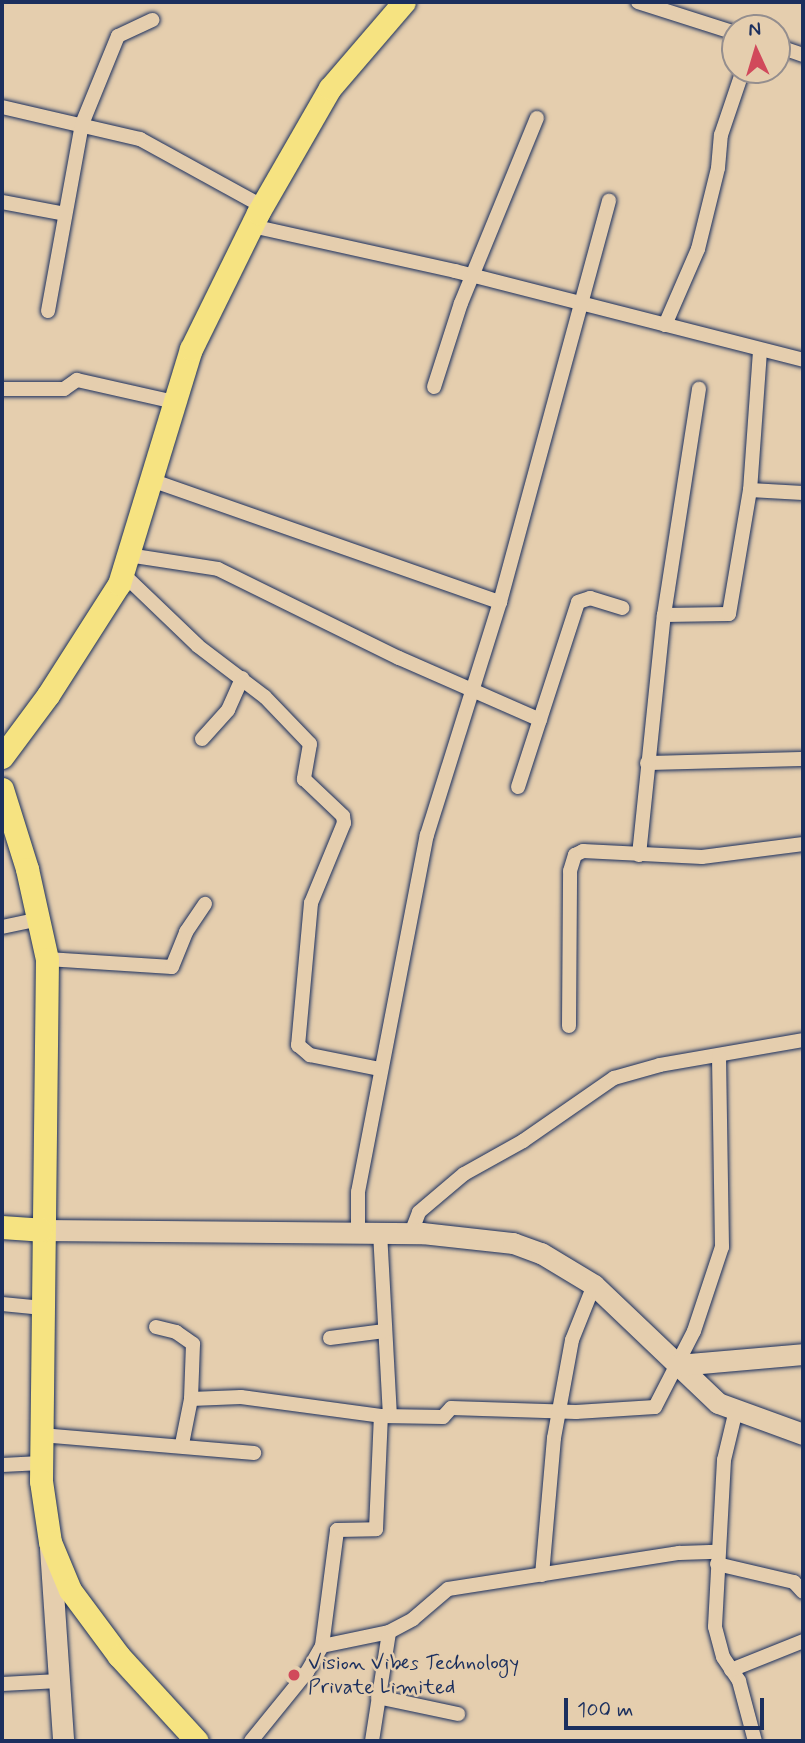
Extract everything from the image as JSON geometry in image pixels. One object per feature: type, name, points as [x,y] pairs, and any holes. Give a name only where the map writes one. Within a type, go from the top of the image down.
[{"type":"main road","points":[[2,757],[48,695],[125,564],[191,349],[257,216],[330,88],[404,2]]},
{"type":"main road","points":[[2,789],[27,869],[36,920],[47,959],[41,1230],[41,1464],[50,1542],[63,1741]]},
{"type":"main road","points":[[2,1227],[41,1230],[380,1232],[513,1243],[560,1263],[594,1285],[718,1403],[803,1434]]},
{"type":"main road","points":[[678,1365],[803,1354]]},
{"type":"main road","points":[[50,1542],[70,1590],[103,1634],[197,1741]]},
{"type":"street","points":[[638,2],[721,29]]},
{"type":"street","points":[[48,311],[82,124],[118,36],[153,20]]},
{"type":"street","points":[[665,325],[698,249],[718,168],[721,135],[738,84]]},
{"type":"street","points":[[2,107],[140,139],[257,216],[760,351],[803,360]]},
{"type":"street","points":[[434,387],[472,275],[537,118]]},
{"type":"street","points":[[358,1232],[358,1192],[427,835],[500,602],[610,201]]},
{"type":"street","points":[[2,202],[65,214]]},
{"type":"street","points":[[664,615],[729,614],[750,490],[760,351]]},
{"type":"street","points":[[2,389],[64,389],[78,380],[175,402]]},
{"type":"street","points":[[639,855],[664,615],[699,389]]},
{"type":"street","points":[[151,480],[500,602]]},
{"type":"street","points":[[750,490],[803,493]]},
{"type":"street","points":[[125,564],[198,646],[242,678],[302,733],[310,744],[304,779],[343,816],[344,823],[311,902],[298,1045],[310,1055],[380,1069]]},
{"type":"street","points":[[125,564],[218,569],[473,691],[540,720]]},
{"type":"street","points":[[518,787],[578,602],[590,598],[623,608]]},
{"type":"street","points":[[202,739],[228,710],[242,678]]},
{"type":"street","points":[[647,763],[803,759]]},
{"type":"street","points":[[569,1026],[571,862],[583,851],[702,857],[803,844]]},
{"type":"street","points":[[47,959],[172,967],[177,963],[186,932],[205,904]]},
{"type":"street","points":[[2,927],[36,920]]},
{"type":"street","points":[[411,1233],[419,1212],[464,1174],[523,1141],[614,1078],[803,1040]]},
{"type":"street","points":[[191,1399],[241,1397],[385,1416],[443,1417],[451,1408],[559,1411],[655,1407],[678,1365],[710,1291],[722,1247],[719,1056]]},
{"type":"street","points":[[251,1741],[307,1672],[322,1646],[337,1530],[376,1529],[385,1416],[385,1331],[380,1232]]},
{"type":"street","points":[[542,1575],[547,1487],[559,1411],[580,1312],[594,1285]]},
{"type":"street","points":[[2,1304],[43,1308]]},
{"type":"street","points":[[156,1327],[176,1332],[193,1344],[191,1399],[182,1444]]},
{"type":"street","points":[[330,1338],[385,1331]]},
{"type":"street","points":[[736,1410],[724,1460],[715,1627],[748,1710],[755,1741]]},
{"type":"street","points":[[41,1435],[182,1444],[254,1452]]},
{"type":"street","points":[[2,1465],[41,1464]]},
{"type":"street","points":[[322,1646],[389,1632],[413,1619],[448,1589],[679,1553],[717,1558],[794,1582],[803,1592]]},
{"type":"street","points":[[372,1741],[389,1632]]},
{"type":"street","points":[[731,1670],[803,1641]]},
{"type":"street","points":[[2,1684],[59,1681]]},
{"type":"street","points":[[378,1697],[458,1714]]},
{"type":"place","name":"Vision Vibes Technology Private Limited","points":[[294,1675]]}]
